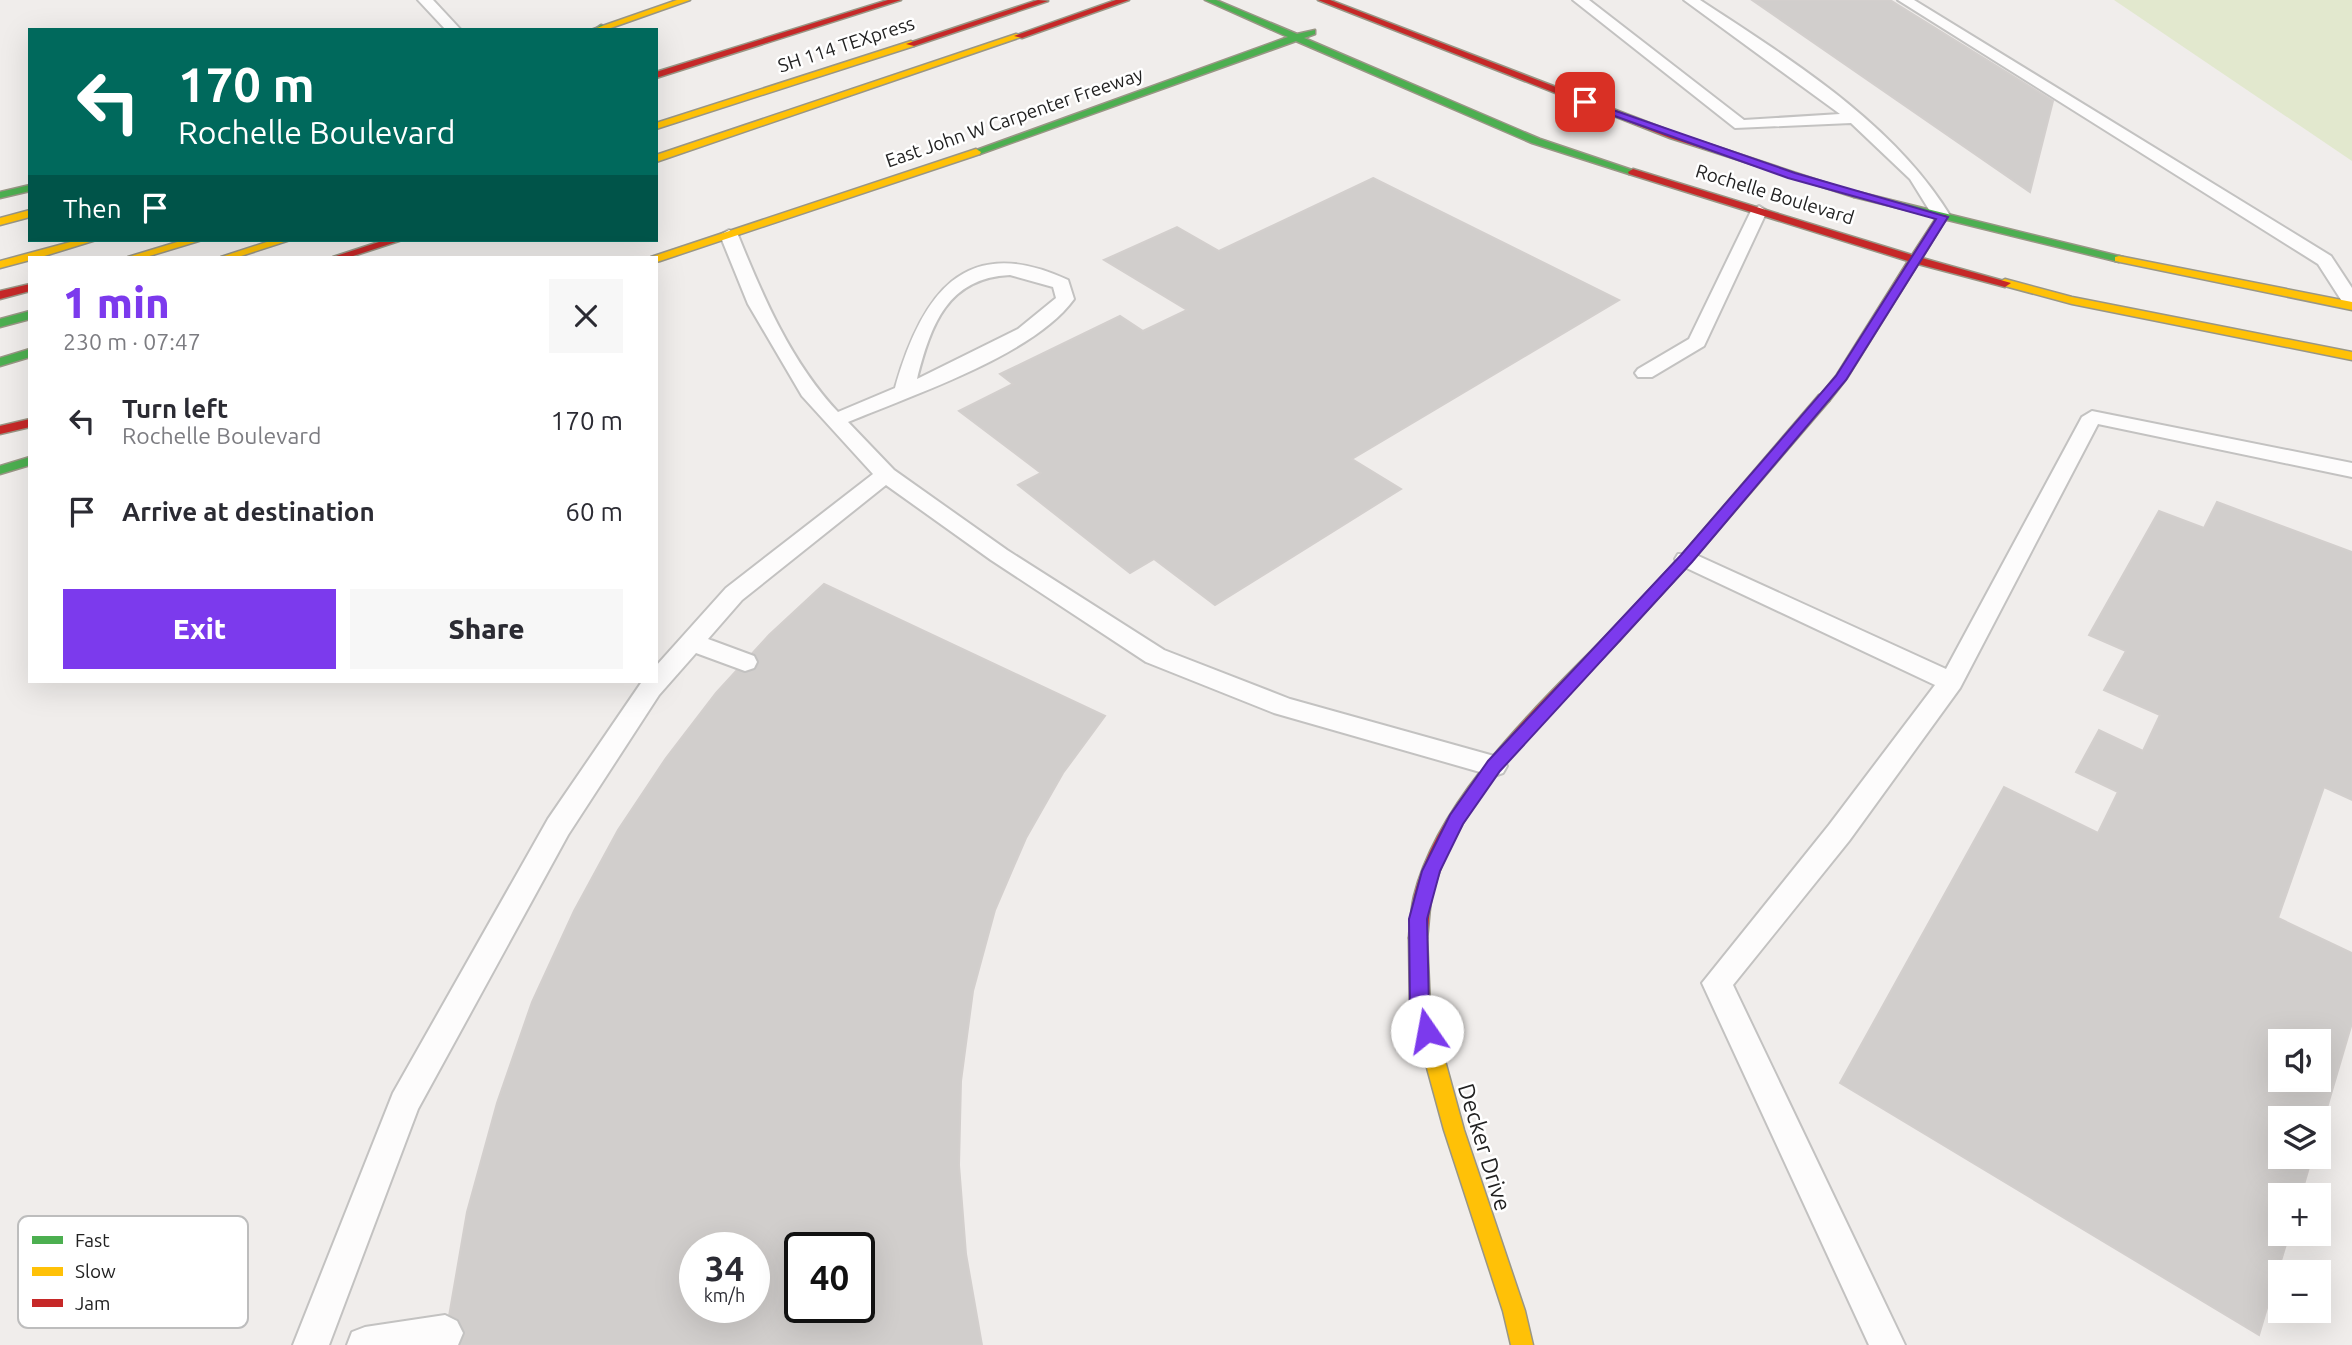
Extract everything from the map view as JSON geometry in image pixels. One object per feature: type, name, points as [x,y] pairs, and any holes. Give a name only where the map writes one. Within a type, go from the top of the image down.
[{"type":"main road","points":[[601,28],[686,0]]},
{"type":"main road","points":[[658,74],[897,0]]},
{"type":"main road","name":"SH 114 TEXpress","points":[[658,125],[1048,0]]},
{"type":"main road","points":[[658,158],[1125,0]]},
{"type":"main road","name":"Rochelle Boulevard","points":[[1209,0],[1536,141],[1916,260],[2072,300],[2352,356]]},
{"type":"main road","name":"Rochelle Boulevard","points":[[1322,0],[1585,102],[1792,176],[1942,217],[2250,289],[2352,304]]},
{"type":"main road","name":"East John W Carpenter Freeway","points":[[658,258],[916,173],[1298,38],[1374,4]]},
{"type":"main road","points":[[0,195],[28,188]]},
{"type":"main road","points":[[0,222],[28,214]]},
{"type":"main road","name":"Decker Drive","points":[[1522,1345],[1514,1311],[1454,1130],[1420,1006],[1418,919],[1431,871],[1456,820],[1494,766],[1686,559],[1841,378],[1942,217]]},
{"type":"main road","points":[[32,256],[83,242]]},
{"type":"main road","points":[[138,256],[189,242]]},
{"type":"main road","points":[[230,256],[277,242]]},
{"type":"main road","points":[[343,256],[389,242]]},
{"type":"main road","points":[[0,265],[28,257]]},
{"type":"main road","points":[[0,295],[28,288]]},
{"type":"main road","points":[[0,323],[28,316]]},
{"type":"main road","points":[[0,362],[28,354]]},
{"type":"main road","points":[[0,430],[28,423]]},
{"type":"main road","points":[[0,470],[28,462]]},
{"type":"lane","points":[[425,0],[452,28]]},
{"type":"lane","points":[[1580,0],[1741,125],[1852,118]]},
{"type":"lane","points":[[1691,0],[1745,35],[1852,118],[1917,177],[1942,217]]},
{"type":"lane","points":[[1905,0],[2325,260],[2352,304]]},
{"type":"lane","points":[[1646,373],[1697,342],[1759,211]]},
{"type":"lane","points":[[729,235],[757,304],[812,396],[886,475],[999,555],[1155,656],[1283,706],[1494,766]]},
{"type":"lane","points":[[835,420],[904,390],[1010,342],[1055,314],[1065,299],[1062,284],[1040,273],[996,269],[967,275],[946,293],[916,342],[904,390]]},
{"type":"lane","points":[[1886,1345],[1717,983],[1839,833],[1951,682],[2092,417],[2352,470]]},
{"type":"lane","points":[[658,680],[734,594],[886,475]]},
{"type":"lane","points":[[1686,559],[1951,682]]},
{"type":"lane","points":[[691,642],[745,662]]},
{"type":"lane","points":[[311,1345],[404,1103],[558,827],[655,683]]},
{"type":"lane","points":[[365,1345],[445,1333]]},
{"type":"green space","points":[[2114,0],[2352,0],[2352,161]]},
{"type":"building","points":[[1752,0],[1890,0],[2053,101],[2030,192]]},
{"type":"building","points":[[1373,178],[1619,300],[1352,459],[1401,489],[1215,605],[1154,559],[1130,573],[1018,485],[1041,473],[959,411],[1013,384],[1000,374],[1120,316],[1143,331],[1187,310],[1104,260],[1177,227],[1219,251]]},
{"type":"building","points":[[2217,502],[2352,552],[2352,800],[2324,787],[2278,918],[2352,953],[2352,1023],[2328,1106],[2268,1106],[2268,1169],[2309,1169],[2304,1183],[2268,1183],[2268,1246],[2285,1246],[2281,1260],[2268,1260],[2268,1305],[2259,1335],[1840,1083],[2004,787],[2098,833],[2118,792],[2076,772],[2099,730],[2143,751],[2160,715],[2104,690],[2126,651],[2089,635],[2159,511],[2204,528]]},
{"type":"building","points":[[824,584],[1105,716],[1063,773],[1026,838],[995,910],[973,991],[961,1081],[959,1165],[966,1254],[982,1345],[444,1345],[467,1212],[497,1103],[532,1002],[574,911],[618,830],[666,758],[716,693],[769,635]]},
{"type":"traffic: fast","points":[[1209,0],[1536,141],[1633,172]]},
{"type":"traffic: fast","points":[[976,152],[1312,32]]},
{"type":"traffic: fast","points":[[0,195],[28,188]]},
{"type":"traffic: fast","points":[[1858,195],[2119,259]]},
{"type":"traffic: fast","points":[[0,323],[28,316]]},
{"type":"traffic: fast","points":[[0,362],[28,354]]},
{"type":"traffic: fast","points":[[0,470],[28,462]]},
{"type":"traffic: slow","points":[[601,28],[686,0]]},
{"type":"traffic: slow","points":[[658,158],[1019,36]]},
{"type":"traffic: slow","points":[[658,125],[911,44]]},
{"type":"traffic: slow","points":[[658,258],[976,152]]},
{"type":"traffic: slow","points":[[0,222],[28,214]]},
{"type":"traffic: slow","points":[[32,256],[83,242]]},
{"type":"traffic: slow","points":[[138,256],[189,242]]},
{"type":"traffic: slow","points":[[230,256],[277,242]]},
{"type":"traffic: slow","points":[[0,265],[28,257]]},
{"type":"traffic: slow","points":[[2119,259],[2352,306]]},
{"type":"traffic: slow","points":[[2005,283],[2072,300],[2352,356]]},
{"type":"traffic: slow","points":[[1614,637],[1686,559],[1824,398]]},
{"type":"traffic: slow","points":[[1418,938],[1420,1006],[1454,1130],[1514,1311],[1522,1345]]},
{"type":"traffic: jam","points":[[658,74],[897,0]]},
{"type":"traffic: jam","points":[[1019,36],[1125,0]]},
{"type":"traffic: jam","points":[[1322,0],[1674,136],[1858,195]]},
{"type":"traffic: jam","points":[[911,44],[1044,1]]},
{"type":"traffic: jam","points":[[1633,172],[1916,260],[2005,283]]},
{"type":"traffic: jam","points":[[1824,398],[1841,378],[1942,217]]},
{"type":"traffic: jam","points":[[342,256],[389,242]]},
{"type":"traffic: jam","points":[[0,295],[28,288]]},
{"type":"traffic: jam","points":[[0,430],[28,423]]},
{"type":"traffic: jam","points":[[1418,938],[1423,896],[1438,854],[1460,814],[1520,736],[1614,637]]},
{"type":"route","points":[[1427,1031],[1420,1006],[1418,919],[1431,871],[1456,820],[1494,766],[1686,559],[1841,378],[1942,217],[1792,176],[1585,102]]}]
